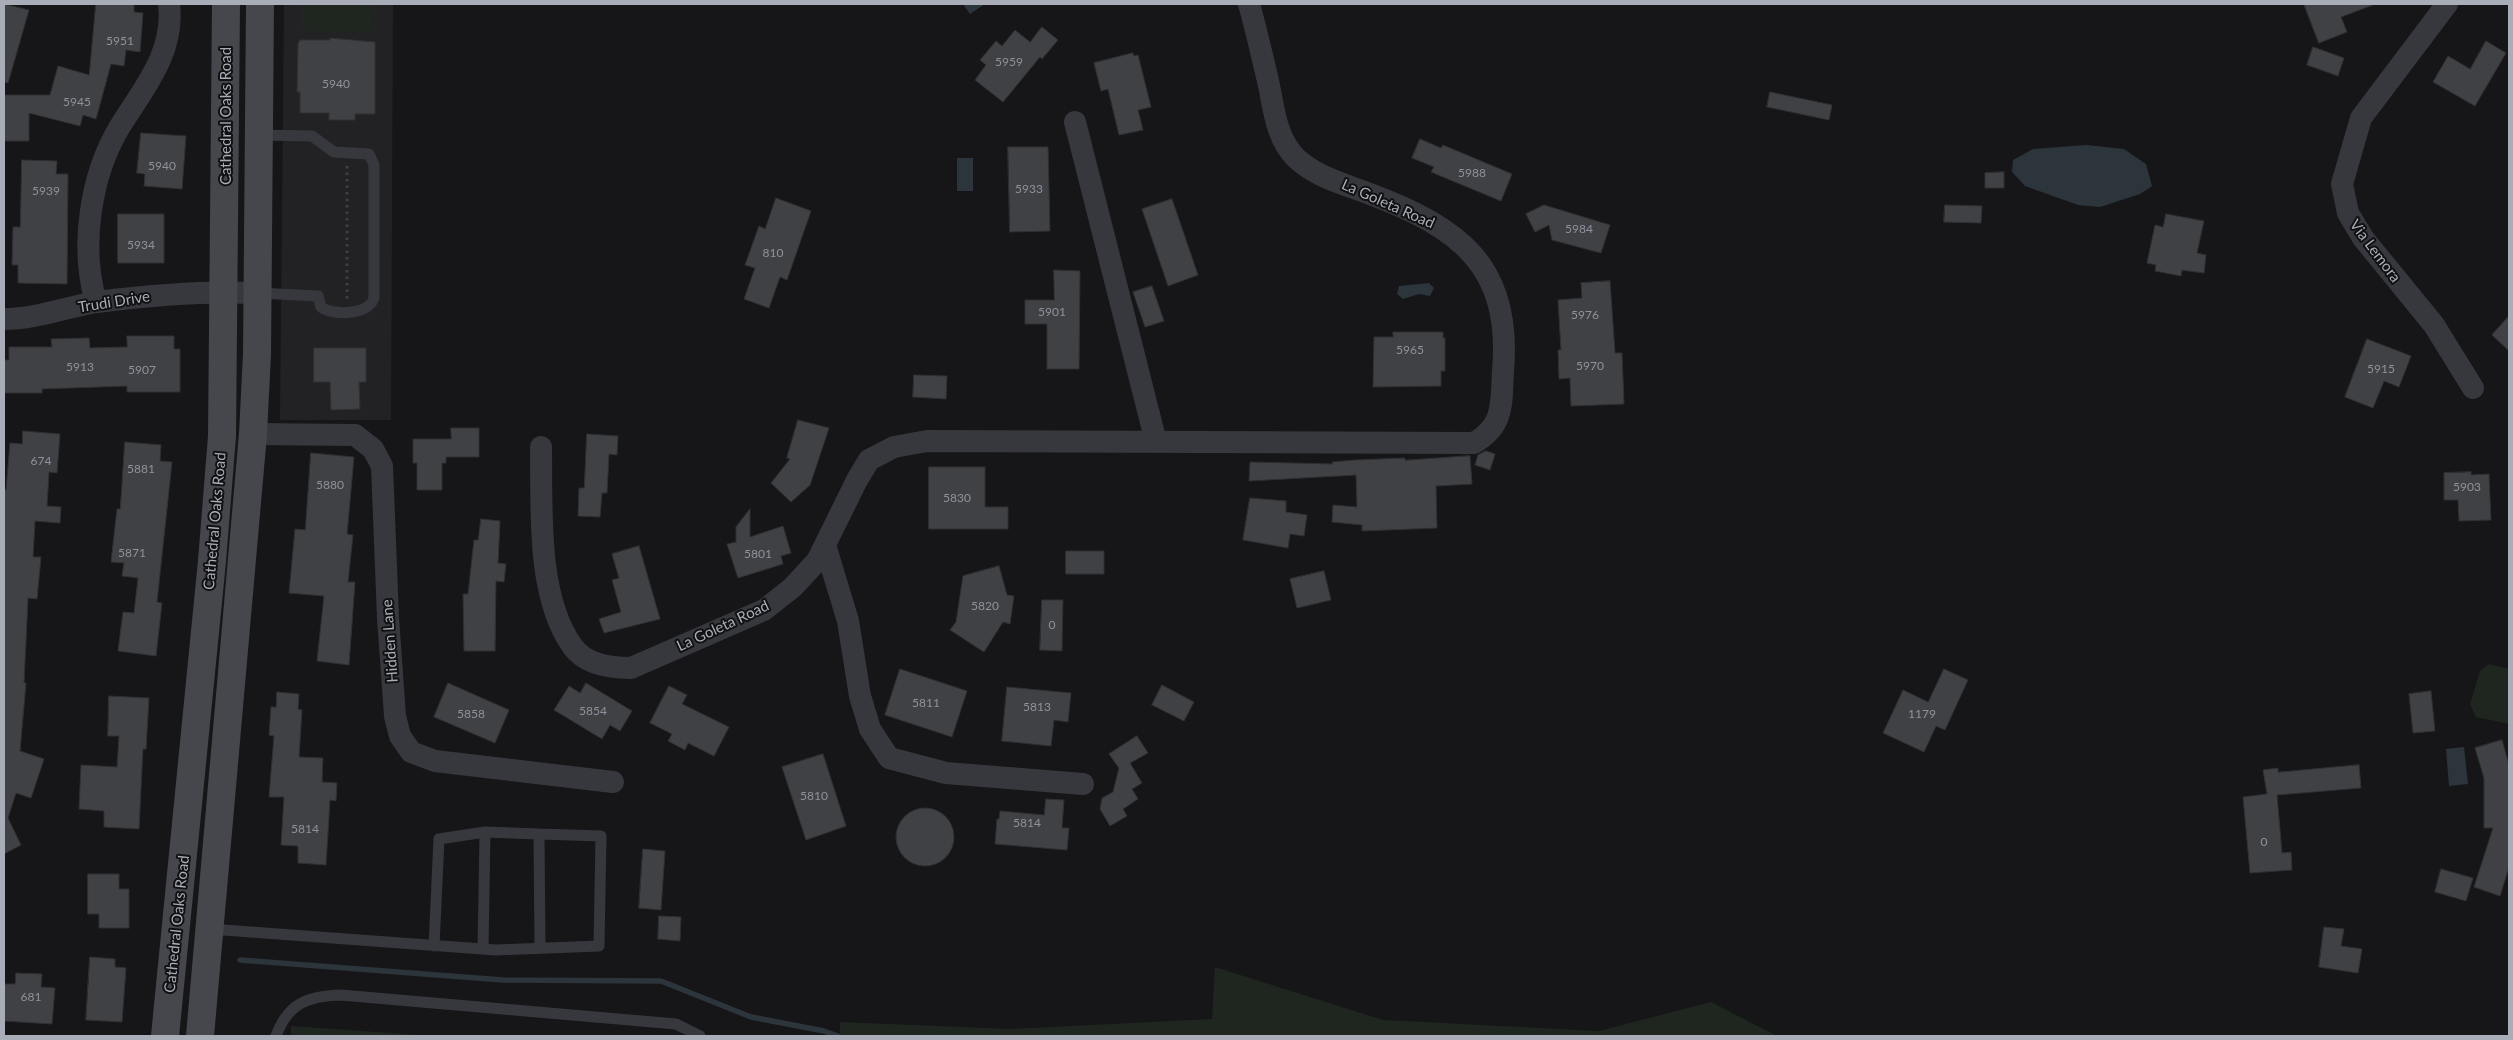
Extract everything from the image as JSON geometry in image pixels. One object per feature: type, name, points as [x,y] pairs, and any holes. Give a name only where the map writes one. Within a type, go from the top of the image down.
[{"type":"main road","name":"Cathedral Oaks Road","points":[[166,1036],[221,446],[226,4]]},
{"type":"main road","name":"Cathedral Oaks Road","points":[[200,1036],[253,434],[257,293],[260,4]]},
{"type":"street","points":[[96,302],[89,281],[88,258],[91,215],[100,172],[118,130],[159,66],[168,36],[169,4]]},
{"type":"street","name":"La Goleta Road","points":[[541,447],[542,550],[550,593],[558,621],[573,648],[591,662],[611,668],[631,668],[764,610],[793,587],[817,561],[856,480],[870,460],[894,447],[927,441],[1474,443],[1489,434],[1500,417],[1505,348],[1502,313],[1493,285],[1478,260],[1459,239],[1433,223],[1388,201],[1317,174],[1295,157],[1280,134],[1250,4]]},
{"type":"street","name":"Via Lemora","points":[[2447,4],[2361,118],[2342,184],[2348,214],[2363,238],[2434,325],[2473,388]]},
{"type":"street","points":[[1075,122],[1156,442]]},
{"type":"street","name":"Trudi Drive","points":[[4,319],[39,315],[96,302],[162,295],[224,292],[257,293]]},
{"type":"street","name":"Hidden Lane","points":[[253,434],[355,435],[373,449],[382,466],[388,618],[395,716],[400,736],[411,752],[435,761],[613,782]]},
{"type":"street","points":[[824,545],[848,622],[860,696],[870,729],[889,758],[946,773],[1083,784]]},
{"type":"lane","points":[[257,293],[318,296],[321,307],[331,311],[360,311],[372,304],[374,161],[367,154],[334,152],[312,136],[259,135]]},
{"type":"lane","points":[[210,928],[434,946],[483,949],[599,946],[601,836],[485,832],[439,839],[434,946]]},
{"type":"lane","points":[[483,949],[485,832]]},
{"type":"lane","points":[[540,834],[540,948]]},
{"type":"lane","points":[[276,1036],[290,1010],[305,1000],[341,995],[676,1024],[700,1036]]},
{"type":"path","points":[[346,154],[347,303]]},
{"type":"shaded area","points":[[284,4],[393,4],[391,420],[280,420]]},
{"type":"shaded area","points":[[301,4],[376,4],[376,13],[371,13],[371,32],[301,31]]},
{"type":"shaded area","points":[[963,4],[985,4],[970,14]]},
{"type":"shaded area","points":[[2086,145],[2124,149],[2146,164],[2152,186],[2140,194],[2100,207],[2078,205],[2025,186],[2012,172],[2013,160],[2033,149]]},
{"type":"shaded area","points":[[957,158],[973,158],[973,191],[957,191]]},
{"type":"shaded area","points":[[1429,283],[1434,288],[1430,296],[1419,294],[1403,299],[1397,294],[1399,286]]},
{"type":"shaded area","points":[[2489,664],[2509,669],[2509,724],[2476,717],[2470,704],[2480,671]]},
{"type":"shaded area","points":[[2464,747],[2468,784],[2449,786],[2446,749]]},
{"type":"shaded area","points":[[1215,967],[1383,1020],[1599,1031],[1711,1002],[1777,1036],[840,1036],[840,1022],[1011,1029],[1212,1019]]},
{"type":"shaded area","points":[[291,1026],[433,1036],[291,1036]]},
{"type":"building","points":[[4,4],[29,10],[8,83],[4,82]]},
{"type":"building","points":[[96,4],[134,4],[134,12],[143,13],[140,52],[126,50],[124,66],[111,64],[96,119],[83,115],[80,126],[29,113],[29,141],[4,141],[4,95],[50,95],[58,66],[89,75]]},
{"type":"building","points":[[2304,4],[2373,5],[2341,17],[2347,32],[2319,43]]},
{"type":"building","points":[[1042,27],[1058,40],[1042,59],[1040,57],[1003,102],[975,80],[986,65],[980,60],[996,41],[1002,46],[1015,30],[1030,42]]},
{"type":"building","points":[[330,38],[375,42],[375,114],[355,114],[355,120],[329,120],[329,113],[300,113],[300,92],[297,92],[298,44],[300,40],[330,40]]},
{"type":"building","points":[[2486,41],[2506,53],[2475,106],[2433,82],[2448,56],[2470,69]]},
{"type":"building","points":[[2313,47],[2344,58],[2338,76],[2307,65]]},
{"type":"building","points":[[1133,53],[1134,56],[1138,55],[1151,107],[1138,110],[1143,130],[1119,135],[1108,89],[1101,91],[1094,63]]},
{"type":"building","points":[[1770,92],[1832,105],[1829,120],[1767,107]]},
{"type":"building","points":[[141,133],[186,136],[182,189],[144,186],[145,174],[137,173]]},
{"type":"building","points":[[1420,139],[1441,148],[1443,145],[1512,174],[1501,201],[1431,172],[1434,167],[1412,158]]},
{"type":"building","points":[[1008,147],[1048,147],[1050,231],[1010,232]]},
{"type":"building","points":[[22,160],[57,161],[56,174],[68,174],[67,284],[18,283],[18,265],[12,265],[13,227],[20,227]]},
{"type":"building","points":[[2004,172],[2004,188],[1985,188],[1985,173]]},
{"type":"building","points":[[776,198],[811,211],[787,280],[780,277],[769,308],[744,299],[755,268],[745,265],[759,226],[765,229]]},
{"type":"building","points":[[1172,199],[1198,275],[1168,286],[1142,209]]},
{"type":"building","points":[[1544,205],[1610,225],[1601,253],[1552,240],[1549,225],[1535,232],[1526,214]]},
{"type":"building","points":[[1945,205],[1982,206],[1981,223],[1944,222]]},
{"type":"building","points":[[118,214],[164,214],[164,263],[118,263]]},
{"type":"building","points":[[2166,214],[2204,221],[2197,253],[2206,255],[2204,273],[2182,270],[2181,276],[2155,271],[2156,265],[2147,263],[2155,225],[2163,227]]},
{"type":"building","points":[[1054,270],[1080,271],[1079,369],[1047,369],[1047,324],[1025,324],[1025,300],[1054,300]]},
{"type":"building","points":[[1610,281],[1615,353],[1622,353],[1624,404],[1571,406],[1570,378],[1559,379],[1558,350],[1561,350],[1558,300],[1582,298],[1581,283]]},
{"type":"building","points":[[1152,286],[1164,321],[1145,327],[1133,292]]},
{"type":"building","points":[[2509,316],[2509,351],[2492,335]]},
{"type":"building","points":[[1393,332],[1443,332],[1443,338],[1445,338],[1445,371],[1441,371],[1441,386],[1373,387],[1374,337],[1393,337]]},
{"type":"building","points":[[127,336],[174,336],[174,349],[180,349],[180,392],[127,392],[127,386],[42,389],[42,393],[4,393],[4,360],[9,360],[9,347],[52,347],[51,339],[89,338],[90,348],[127,347]]},
{"type":"building","points":[[2367,339],[2411,356],[2399,387],[2384,381],[2373,408],[2345,397]]},
{"type":"building","points":[[314,348],[366,348],[366,382],[359,382],[360,409],[331,410],[330,382],[314,382]]},
{"type":"building","points":[[914,375],[947,376],[946,399],[913,397]]},
{"type":"building","points":[[798,420],[829,428],[810,485],[791,502],[771,483],[790,459],[787,458]]},
{"type":"building","points":[[451,428],[479,428],[479,457],[446,457],[446,463],[442,463],[442,490],[417,490],[417,463],[413,463],[413,439],[451,439]]},
{"type":"building","points":[[23,431],[60,434],[57,473],[49,472],[47,506],[61,507],[60,523],[35,521],[33,557],[41,557],[37,599],[28,598],[24,683],[26,683],[20,751],[44,759],[31,798],[16,793],[8,818],[21,845],[4,854],[4,490],[6,490],[10,443],[22,444]]},
{"type":"building","points":[[587,434],[618,436],[617,455],[609,454],[607,493],[602,493],[600,517],[578,516],[579,488],[584,488]]},
{"type":"building","points":[[125,442],[161,445],[160,461],[172,462],[157,602],[162,603],[156,656],[118,651],[123,612],[134,613],[138,578],[122,576],[124,563],[111,562],[117,509],[120,509]]},
{"type":"building","points":[[1486,451],[1495,454],[1490,470],[1475,465],[1478,455]]},
{"type":"building","points":[[311,453],[354,457],[347,534],[353,535],[348,582],[355,582],[349,665],[317,661],[324,596],[289,593],[295,529],[305,530]]},
{"type":"building","points":[[1470,456],[1472,484],[1436,486],[1437,528],[1362,531],[1362,525],[1332,522],[1333,505],[1357,507],[1356,475],[1249,481],[1250,462],[1333,464],[1332,462],[1355,460],[1405,458],[1405,460]]},
{"type":"building","points":[[929,467],[985,467],[985,507],[1008,507],[1008,529],[929,529]]},
{"type":"building","points":[[2471,472],[2471,475],[2489,474],[2491,520],[2459,521],[2458,500],[2444,500],[2444,473]]},
{"type":"building","points":[[1250,498],[1286,501],[1286,512],[1307,515],[1304,536],[1290,534],[1288,548],[1243,540]]},
{"type":"building","points":[[750,509],[750,537],[783,526],[791,553],[781,556],[783,564],[738,578],[727,544],[736,542],[736,527]]},
{"type":"building","points":[[481,519],[500,521],[498,563],[506,564],[504,582],[496,581],[495,651],[464,651],[463,594],[468,594],[474,540],[478,540]]},
{"type":"building","points":[[639,546],[660,619],[604,633],[599,619],[621,612],[612,580],[619,578],[612,554]]},
{"type":"building","points":[[1066,551],[1104,551],[1104,574],[1066,574]]},
{"type":"building","points":[[999,566],[1007,595],[1014,596],[1010,624],[1003,622],[984,652],[950,630],[956,622],[963,576]]},
{"type":"building","points":[[1324,571],[1331,600],[1297,608],[1290,579]]},
{"type":"building","points":[[1042,600],[1063,600],[1062,651],[1040,650]]},
{"type":"building","points":[[900,669],[967,691],[952,737],[885,715]]},
{"type":"building","points":[[1944,669],[1968,680],[1945,730],[1936,726],[1924,752],[1883,733],[1903,690],[1928,702]]},
{"type":"building","points":[[448,683],[509,710],[495,743],[434,717]]},
{"type":"building","points":[[586,683],[632,711],[620,731],[610,725],[602,739],[554,710],[569,686],[580,693]]},
{"type":"building","points":[[1162,685],[1194,702],[1184,721],[1152,705]]},
{"type":"building","points":[[669,686],[687,695],[682,704],[729,727],[714,756],[688,743],[685,750],[668,741],[672,734],[650,723]]},
{"type":"building","points":[[1007,687],[1071,693],[1068,722],[1054,720],[1051,746],[1002,741]]},
{"type":"building","points":[[2431,691],[2435,731],[2413,733],[2409,694]]},
{"type":"building","points":[[277,692],[299,694],[298,709],[302,710],[299,757],[323,758],[322,782],[337,783],[336,801],[330,800],[326,865],[298,863],[298,846],[281,845],[284,797],[269,797],[274,736],[269,735],[271,707],[276,707]]},
{"type":"building","points":[[109,696],[149,698],[146,749],[143,749],[139,829],[104,827],[104,811],[79,809],[81,765],[117,767],[119,736],[108,736]]},
{"type":"building","points":[[1137,736],[1148,753],[1130,763],[1142,783],[1132,789],[1138,799],[1123,809],[1127,816],[1110,826],[1100,809],[1102,798],[1113,792],[1119,768],[1109,754]]},
{"type":"building","points":[[2502,740],[2509,765],[2509,867],[2500,896],[2474,887],[2493,828],[2484,828],[2484,778],[2475,748]]},
{"type":"building","points":[[823,754],[846,826],[806,840],[782,767]]},
{"type":"building","points":[[2359,765],[2361,788],[2277,795],[2282,853],[2291,852],[2292,870],[2250,873],[2243,797],[2267,794],[2263,770],[2278,768],[2278,772]]},
{"type":"building","points":[[1046,799],[1064,800],[1062,828],[1069,828],[1067,850],[995,844],[997,819],[999,819],[1000,811],[1044,815]]},
{"type":"building","points":[[925,808],[941,813],[949,821],[954,837],[949,853],[941,861],[925,866],[909,861],[901,853],[896,837],[901,821],[909,813]]},
{"type":"building","points":[[643,849],[665,851],[661,910],[639,908]]},
{"type":"building","points":[[2441,869],[2473,878],[2466,901],[2435,892]]},
{"type":"building","points":[[88,874],[119,874],[119,889],[129,889],[129,928],[99,928],[99,914],[88,914]]},
{"type":"building","points":[[659,916],[681,917],[680,941],[658,939]]},
{"type":"building","points":[[2324,927],[2344,929],[2341,946],[2362,949],[2358,973],[2319,967]]},
{"type":"building","points":[[90,957],[115,959],[115,967],[126,968],[122,1022],[86,1020]]},
{"type":"building","points":[[16,973],[42,974],[41,987],[55,988],[52,1024],[4,1021],[4,984],[15,984]]},
{"type":"waterway","points":[[240,960],[503,980],[661,981],[751,1017],[824,1031],[838,1036]]}]
